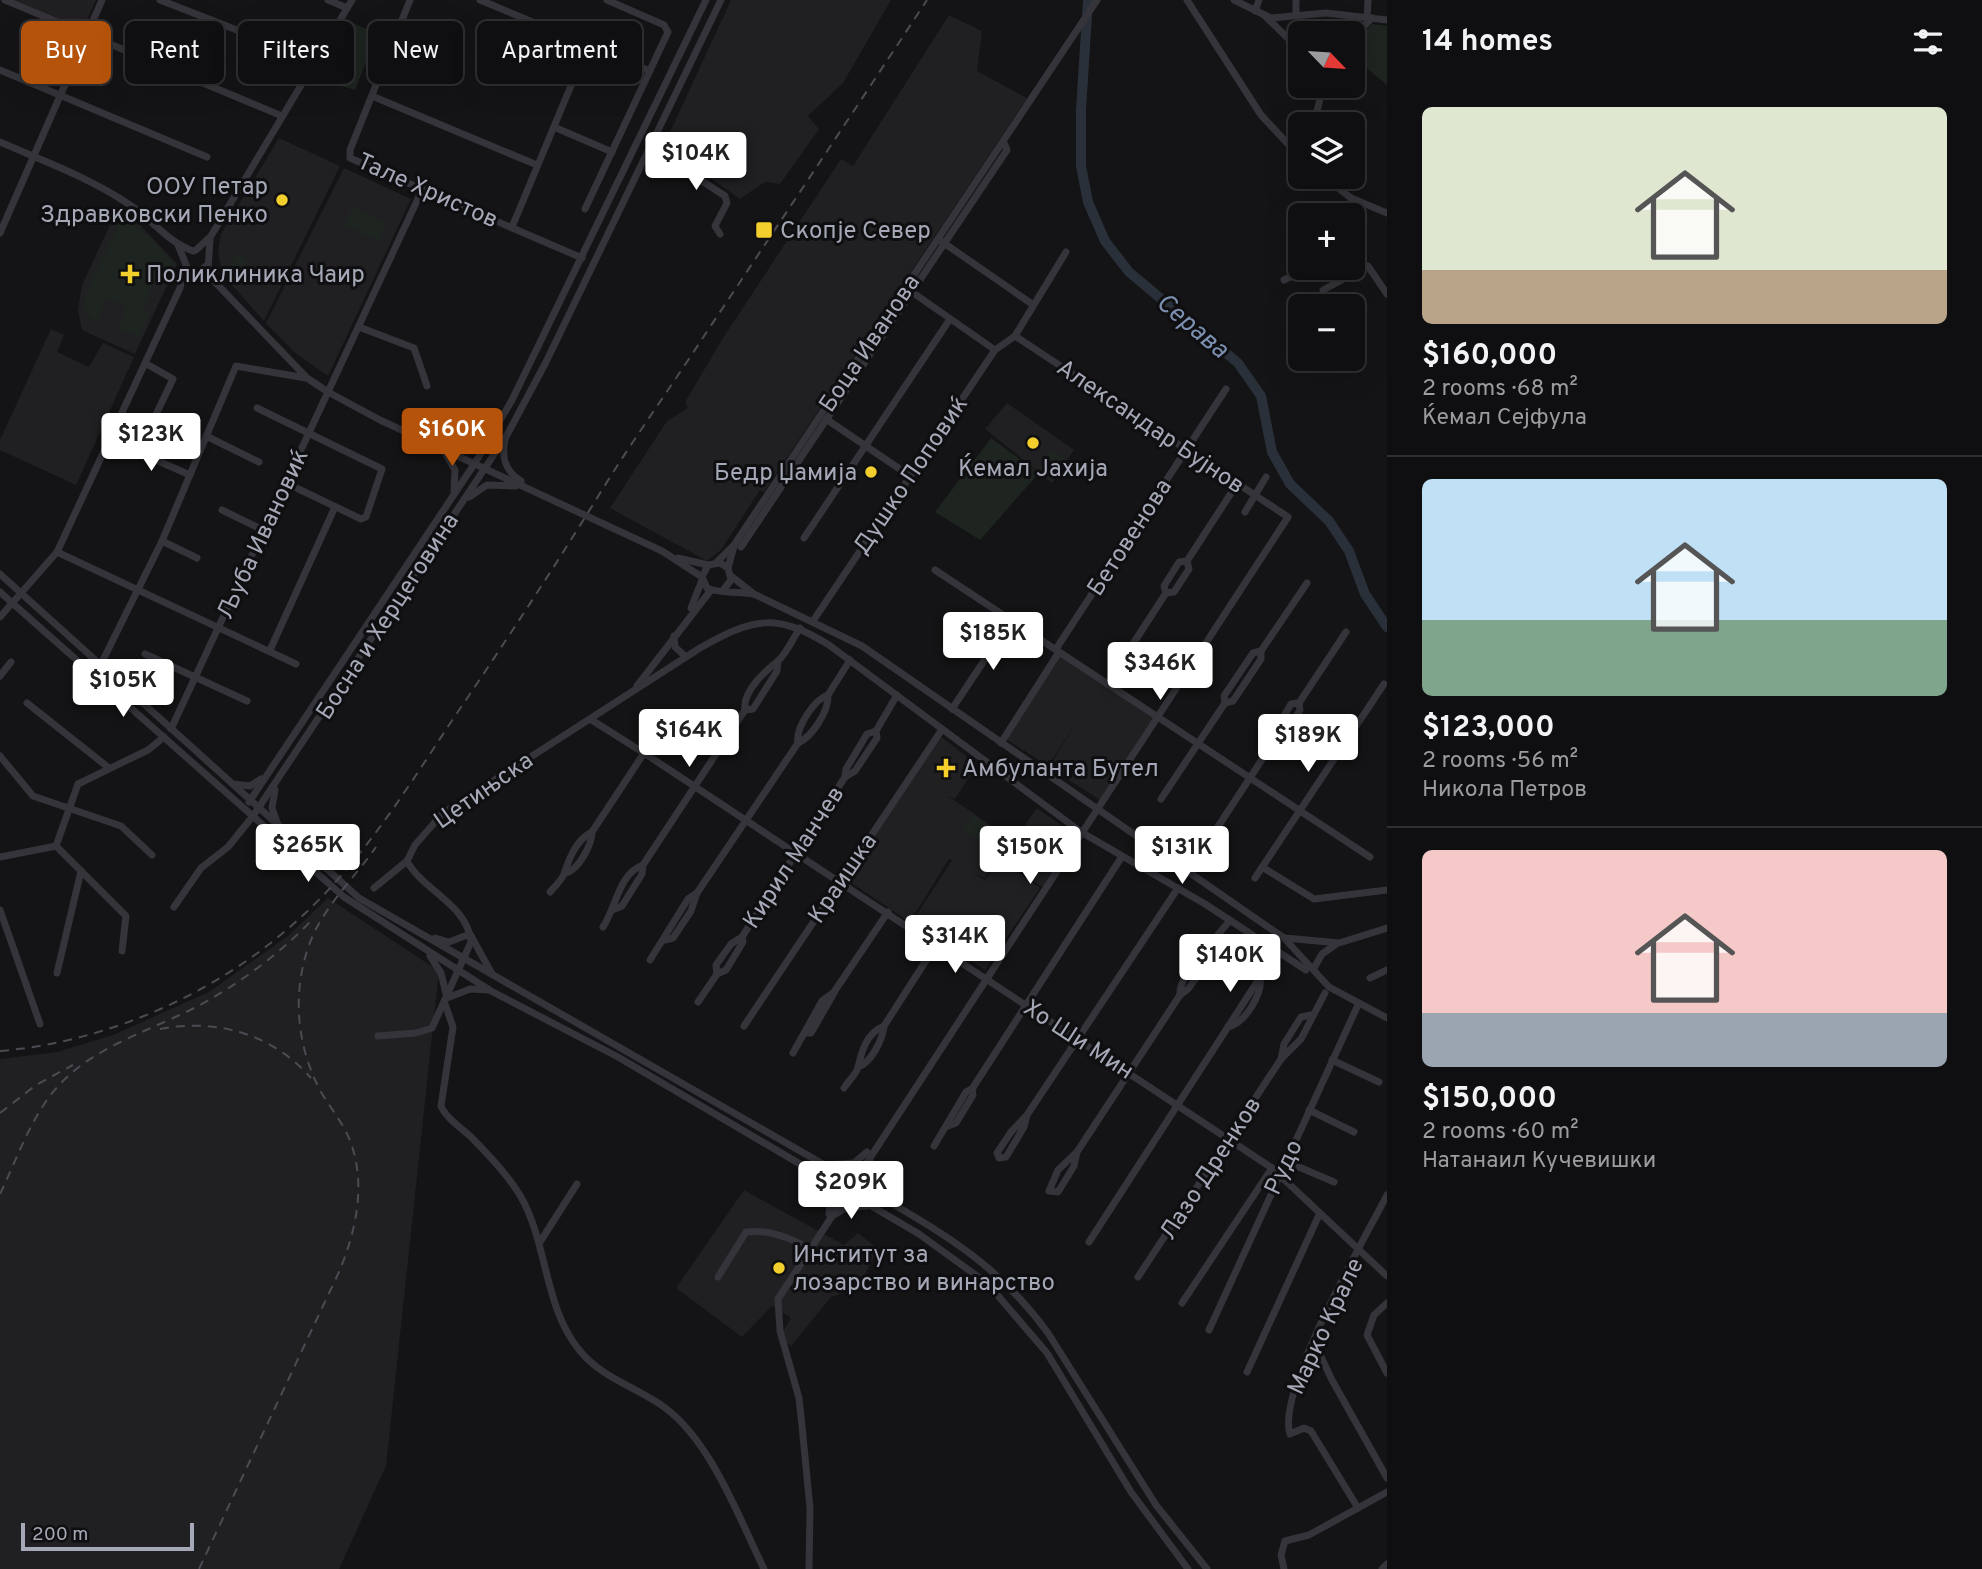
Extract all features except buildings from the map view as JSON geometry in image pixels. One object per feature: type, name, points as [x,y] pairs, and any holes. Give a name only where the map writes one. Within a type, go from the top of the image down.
[{"type":"street","points":[[5,0],[55,21]]},
{"type":"street","points":[[92,21],[102,0]]},
{"type":"street","points":[[160,0],[238,30]]},
{"type":"street","points":[[328,0],[347,8]]},
{"type":"street","points":[[180,288],[206,262],[211,236],[352,0]]},
{"type":"street","name":"Тале Христов","points":[[410,0],[350,150],[350,158],[583,258]]},
{"type":"street","points":[[480,0],[530,21]]},
{"type":"street","points":[[584,209],[650,71],[667,28],[607,0]]},
{"type":"street","name":"Босна и Херцеговина","points":[[244,808],[493,434],[583,258],[706,0]]},
{"type":"street","name":"Босна и Херцеговина","points":[[174,907],[201,868],[228,847],[259,809],[507,435],[546,362],[721,0]]},
{"type":"street","points":[[738,546],[826,419],[851,377],[912,292],[941,241],[1007,150],[1004,143],[1097,0]]},
{"type":"street","points":[[1187,0],[1261,115],[1288,144]]},
{"type":"street","points":[[1234,0],[1265,16],[1288,38]]},
{"type":"street","points":[[1255,11],[1259,0]]},
{"type":"street","points":[[1296,0],[1296,15]]},
{"type":"street","points":[[1365,23],[1369,18],[1368,0]]},
{"type":"street","points":[[1265,16],[1326,13],[1387,20]]},
{"type":"street","points":[[111,44],[282,116]]},
{"type":"street","points":[[642,68],[650,71]]},
{"type":"street","points":[[0,70],[207,157]]},
{"type":"street","points":[[0,233],[64,84]]},
{"type":"street","points":[[512,227],[572,84]]},
{"type":"street","points":[[372,96],[537,164]]},
{"type":"street","points":[[554,127],[612,152]]},
{"type":"street","points":[[0,142],[81,177],[127,203],[178,244],[194,250],[206,262],[215,282],[307,378],[328,392],[380,420],[675,557],[711,590]]},
{"type":"street","points":[[650,148],[725,196],[727,203],[715,226],[720,234]]},
{"type":"street","points":[[1339,189],[1351,198],[1387,213]]},
{"type":"street","name":"Љуба Ивановиќ","points":[[171,729],[422,190]]},
{"type":"street","points":[[1351,198],[1351,203]]},
{"type":"street","points":[[0,617],[57,552],[180,288],[185,264],[194,250],[211,236]]},
{"type":"street","points":[[941,241],[1032,304]]},
{"type":"street","name":"Боца Иванова","points":[[724,589],[738,546],[941,241]]},
{"type":"street","points":[[178,244],[185,264],[215,282]]},
{"type":"street","points":[[1015,336],[1066,252]]},
{"type":"street","points":[[1365,268],[1368,267],[1387,294]]},
{"type":"street","points":[[1284,280],[1288,278]]},
{"type":"street","points":[[1323,290],[1341,280]]},
{"type":"street","points":[[912,292],[995,350]]},
{"type":"street","points":[[804,538],[950,319]]},
{"type":"street","points":[[359,327],[414,348],[427,386]]},
{"type":"street","name":"Душко Поповиќ","points":[[813,621],[995,350],[1015,336]]},
{"type":"street","name":"Александар Бујнов","points":[[1015,336],[1288,517],[1157,717]]},
{"type":"street","points":[[138,452],[173,379],[145,363]]},
{"type":"street","points":[[101,664],[162,541],[236,366],[307,378]]},
{"type":"street","name":"Бетовенова","points":[[1001,743],[1057,650],[1226,389]]},
{"type":"street","points":[[257,408],[382,469],[366,517],[357,519],[286,483]]},
{"type":"street","points":[[826,419],[910,476]]},
{"type":"street","points":[[441,447],[470,446],[493,434]]},
{"type":"street","points":[[507,435],[503,452],[508,469],[538,493]]},
{"type":"street","points":[[206,436],[259,462]]},
{"type":"street","points":[[124,446],[190,475]]},
{"type":"street","points":[[441,447],[455,470],[451,498]]},
{"type":"street","points":[[1245,512],[1266,477]]},
{"type":"street","points":[[461,505],[480,489],[497,483],[538,493]]},
{"type":"street","points":[[1107,684],[1166,593],[1174,592],[1189,569],[1187,561],[1237,484]]},
{"type":"street","points":[[270,650],[335,508]]},
{"type":"street","points":[[222,510],[263,530]]},
{"type":"street","points":[[162,541],[197,558]]},
{"type":"street","name":"Боца Иванова","points":[[687,618],[702,579],[712,564],[738,546]]},
{"type":"street","points":[[57,552],[296,664]]},
{"type":"street","points":[[675,557],[712,564],[729,572],[754,594]]},
{"type":"street","points":[[934,570],[1370,857]]},
{"type":"street","points":[[0,574],[359,898],[428,936],[498,980],[624,1048],[973,1254],[1032,1311],[1156,1505],[1191,1553],[1208,1569]]},
{"type":"street","points":[[1161,799],[1226,703],[1233,701],[1261,659],[1261,651],[1307,583]]},
{"type":"street","points":[[635,690],[674,635],[711,590],[724,589],[754,594],[862,646],[1284,938],[1329,987],[1358,1005],[1387,1018]]},
{"type":"street","points":[[0,592],[344,897],[458,971],[618,1057],[953,1255],[1013,1310],[1047,1353],[1131,1492],[1188,1569]]},
{"type":"street","points":[[952,709],[1011,620]]},
{"type":"street","name":"Цетињска","points":[[374,888],[407,861],[415,845],[442,814],[686,656],[719,638],[756,624],[781,622],[800,628]]},
{"type":"street","points":[[603,927],[615,909],[615,900],[626,880],[636,867],[643,865],[745,710],[745,702],[762,675],[778,661],[800,628],[850,660],[941,731],[1081,832],[1310,969]]},
{"type":"street","points":[[1205,848],[1278,735],[1283,736],[1290,726],[1301,708],[1298,703],[1346,632]]},
{"type":"street","points":[[674,635],[675,647],[686,656]]},
{"type":"street","points":[[145,654],[247,701]]},
{"type":"street","points":[[650,960],[665,940],[688,899],[697,893],[798,743],[797,735],[803,724],[821,698],[828,695],[850,660]]},
{"type":"street","points":[[0,676],[11,662]]},
{"type":"street","points":[[1255,878],[1384,684]]},
{"type":"street","name":"Кирил Манчев","points":[[698,1002],[717,974],[714,968],[731,944],[742,937],[845,777],[846,769],[867,734],[876,731],[897,695]]},
{"type":"street","points":[[27,703],[110,768]]},
{"type":"street","points":[[809,1569],[810,1508],[799,1398],[782,1342],[776,1307],[778,1299],[881,1136],[1157,717]]},
{"type":"street","name":"Хо Ши Мин","points":[[590,719],[746,818],[1230,1139],[1275,1171],[1387,1276]]},
{"type":"street","name":"Краишка","points":[[744,1026],[941,731]]},
{"type":"street","points":[[56,846],[78,784],[148,750],[164,737]]},
{"type":"street","points":[[550,892],[565,873],[563,869],[582,839],[592,832],[644,753]]},
{"type":"street","points":[[0,756],[33,796],[121,826],[152,855]]},
{"type":"street","points":[[229,782],[250,786],[265,776]]},
{"type":"street","points":[[278,780],[272,808],[281,829]]},
{"type":"street","points":[[0,857],[56,846]]},
{"type":"street","points":[[56,846],[126,916],[122,951]]},
{"type":"street","points":[[933,1146],[1121,858]]},
{"type":"street","points":[[407,861],[448,903],[470,934],[488,970],[498,980]]},
{"type":"street","points":[[1262,867],[1314,900],[1387,890]]},
{"type":"street","points":[[57,973],[81,871]]},
{"type":"street","points":[[1027,1115],[1024,1127],[1006,1157],[999,1158],[997,1153],[1027,1115],[1178,888]]},
{"type":"street","points":[[0,910],[40,1024]]},
{"type":"street","points":[[793,1053],[822,1000],[834,992],[888,912]]},
{"type":"street","points":[[1077,1152],[1074,1166],[1058,1192],[1049,1191],[1058,1170],[1077,1152],[1180,995],[1180,985],[1201,953],[1208,950],[1230,920]]},
{"type":"street","points":[[1310,969],[1322,954],[1339,943],[1387,928]]},
{"type":"street","points":[[428,936],[449,942],[470,934]]},
{"type":"street","points":[[378,1036],[428,1031],[446,1000],[471,942],[470,934]]},
{"type":"street","points":[[1284,938],[1339,943]]},
{"type":"street","points":[[844,1088],[858,1067],[859,1056],[874,1030],[884,1026],[936,944]]},
{"type":"street","points":[[423,947],[441,973],[453,1030],[440,1105],[518,1193],[540,1242],[561,1318],[576,1347],[604,1373],[664,1407],[678,1419],[697,1443],[725,1488],[764,1569]]},
{"type":"street","points":[[1089,1242],[1179,1105],[1253,984],[1261,977],[1277,951]]},
{"type":"street","points":[[1370,978],[1387,970]]},
{"type":"street","points":[[446,1000],[470,989],[491,990]]},
{"type":"street","name":"Лазо Дренков","points":[[1138,1277],[1281,1059],[1301,1039],[1312,1021],[1311,1015],[1325,993]]},
{"type":"street","name":"Рудо","points":[[1209,1330],[1275,1171],[1285,1161],[1358,1005]]},
{"type":"street","points":[[1332,1060],[1379,1082]]},
{"type":"street","points":[[1309,1110],[1354,1132]]},
{"type":"street","points":[[825,1165],[854,1163],[881,1136]]},
{"type":"street","points":[[877,1195],[867,1169],[881,1136]]},
{"type":"street","points":[[1285,1161],[1335,1182]]},
{"type":"street","points":[[1182,1303],[1275,1171]]},
{"type":"street","points":[[822,1178],[830,1202],[826,1221]]},
{"type":"street","points":[[540,1242],[577,1184]]},
{"type":"street","name":"Марко Крале","points":[[1358,1508],[1311,1431],[1304,1428],[1290,1434],[1287,1426],[1298,1375],[1387,1195]]},
{"type":"street","points":[[826,1221],[843,1209],[870,1206]]},
{"type":"street","points":[[1247,1372],[1319,1215]]},
{"type":"street","points":[[718,1277],[746,1232],[759,1231],[810,1248],[829,1261]]},
{"type":"street","points":[[1387,1303],[1374,1315],[1367,1335],[1387,1373]]},
{"type":"street","points":[[1314,1342],[1332,1380],[1387,1478]]},
{"type":"street","points":[[1284,1569],[1282,1545],[1285,1541],[1304,1537],[1387,1493]]},
{"type":"street","points":[[1382,1569],[1387,1564]]},
{"type":"shaded area","points":[[14,0],[96,0],[87,21],[64,21]]},
{"type":"shaded area","points":[[731,0],[891,0],[843,83],[808,116],[819,129],[780,184],[765,182],[740,199],[664,145]]},
{"type":"shaded area","points":[[949,15],[982,31],[977,71],[1027,98],[764,492],[760,490],[721,550],[707,561],[610,508],[667,421],[688,408],[685,402],[723,338],[841,159],[853,166]]},
{"type":"shaded area","points":[[354,23],[368,30],[368,57],[355,90],[334,84],[354,84]]},
{"type":"shaded area","points":[[1372,24],[1387,26],[1387,85],[1365,67],[1365,31]]},
{"type":"shaded area","name":"ООУ Петар Здравковски Пенко","points":[[279,138],[340,166],[264,321],[222,274],[218,250],[221,234]]},
{"type":"shaded area","points":[[344,168],[411,199],[328,376],[294,352],[266,323]]},
{"type":"shaded area","points":[[353,207],[387,223],[379,241],[344,225]]},
{"type":"shaded area","name":"Поликлиника Чаир","points":[[117,210],[140,225],[177,264],[135,354],[82,330],[78,310],[82,285]]},
{"type":"shaded area","name":"Поликлиника Чаир","points":[[122,218],[150,237],[175,264],[165,284],[155,280],[142,309],[150,313],[139,337],[119,328],[127,307],[107,298],[96,323],[84,312],[87,291]]},
{"type":"shaded area","points":[[236,254],[248,260],[237,281],[225,275]]},
{"type":"shaded area","points":[[51,329],[64,335],[57,352],[89,367],[103,343],[134,357],[76,485],[0,450],[0,440]]},
{"type":"shaded area","name":"Ќемал Јахија","points":[[1007,403],[1074,450],[1052,483],[985,429]]},
{"type":"shaded area","points":[[991,438],[1039,473],[980,540],[935,512]]},
{"type":"shaded area","points":[[1052,449],[1066,459],[1052,480],[1037,470]]},
{"type":"shaded area","points":[[1060,655],[1154,716],[1100,800],[1049,767],[1076,723],[1048,766],[1006,739]]},
{"type":"shaded area","points":[[939,735],[977,765],[955,799],[948,796],[1011,839],[985,878],[973,873],[985,880],[999,859],[1040,888],[985,970],[912,922],[952,860],[949,859],[910,922],[844,878]]},
{"type":"shaded area","points":[[1037,808],[1076,836],[1043,888],[1001,858]]},
{"type":"shaded area","points":[[973,815],[1000,833],[990,848],[963,830]]},
{"type":"shaded area","points":[[328,898],[439,971],[386,1466],[339,1569],[0,1569],[0,1059],[57,1052],[113,1035],[209,992],[289,935]]},
{"type":"shaded area","name":"Институт за лозарство и винарство","points":[[744,1190],[844,1245],[858,1233],[878,1249],[858,1288],[831,1297],[791,1346],[779,1338],[791,1318],[772,1306],[742,1337],[676,1288]]},
{"type":"waterway","name":"Серава","points":[[1088,0],[1081,110],[1081,166],[1088,202],[1105,241],[1129,272],[1238,363],[1261,396],[1272,452],[1290,484],[1329,521],[1349,551],[1365,594],[1387,627]]},
{"type":"railway","points":[[0,1051],[78,1038],[117,1026],[191,994],[259,952],[314,905],[336,881],[415,777],[621,460],[927,0]]},
{"type":"railway","points":[[199,1569],[339,1272],[354,1225],[358,1192],[355,1159],[345,1129],[321,1092],[307,1057],[300,1021],[300,984],[308,948],[321,920],[376,847]]},
{"type":"railway","points":[[0,1194],[42,1108],[75,1070],[109,1048],[183,1014],[230,987],[272,957],[310,922]]},
{"type":"railway","points":[[160,1029],[202,1026],[242,1033],[279,1050],[311,1078]]},
{"type":"railway","points":[[0,1113],[36,1085],[73,1065]]},
{"type":"place","name":"ООУ Петар Здравковски Пенко","points":[[282,200]]},
{"type":"place","name":"Скопје Север","points":[[764,230]]},
{"type":"place","name":"Поликлиника Чаир","points":[[130,274]]},
{"type":"place","name":"Ќемал Јахија","points":[[1033,443]]},
{"type":"place","name":"Бедр Џамија","points":[[871,472]]},
{"type":"place","name":"Амбуланта Бутел","points":[[946,768]]},
{"type":"place","name":"Институт за лозарство и винарство","points":[[779,1268]]}]
